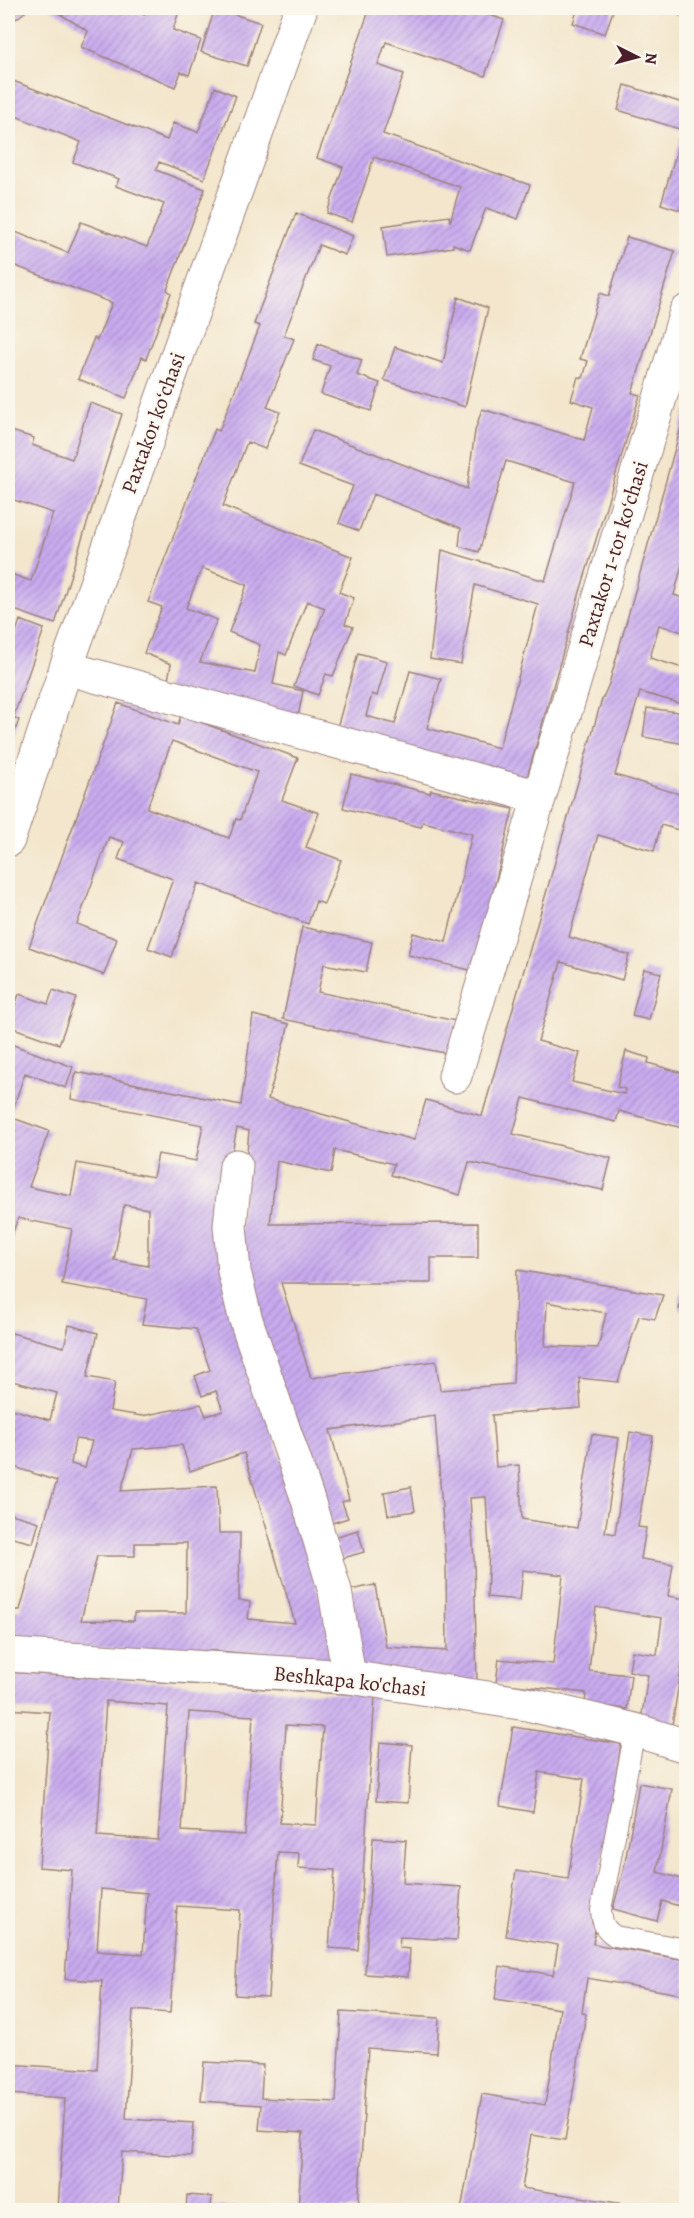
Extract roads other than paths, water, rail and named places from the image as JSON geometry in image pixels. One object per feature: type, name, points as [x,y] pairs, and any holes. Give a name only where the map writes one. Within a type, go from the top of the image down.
[{"type":"street","name":"Paxtakor koʻchasi","points":[[8,840],[66,668],[301,8]]},
{"type":"street","name":"Paxtakor 1-tor koʻchasi","points":[[455,1076],[687,312]]},
{"type":"street","points":[[66,668],[539,797]]},
{"type":"street","points":[[236,1166],[230,1226],[234,1271],[245,1317],[308,1500],[335,1591],[349,1677]]},
{"type":"street","name":"Beshkapa ko'chasi","points":[[8,1655],[349,1677],[527,1704],[635,1730],[687,1746]]},
{"type":"lane","points":[[635,1730],[601,1910],[602,1923],[615,1936],[687,1949]]}]
